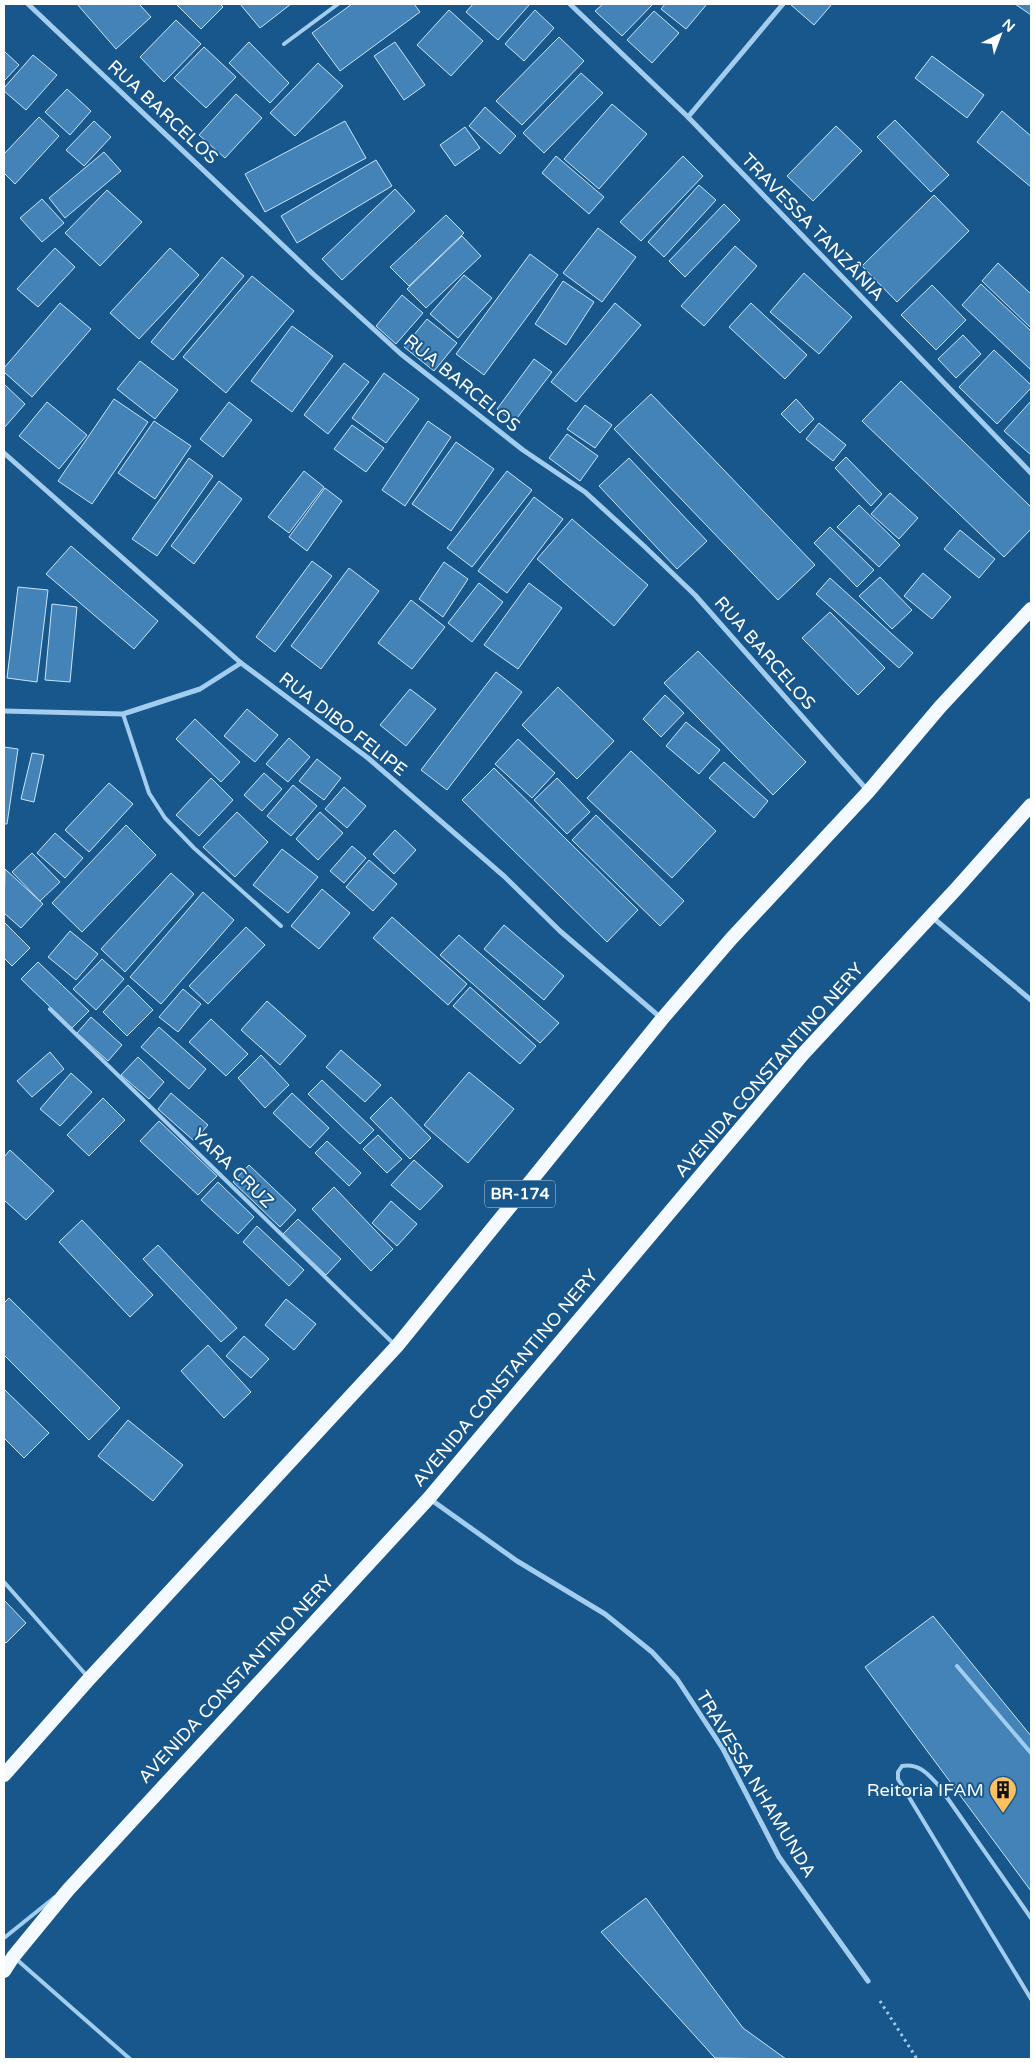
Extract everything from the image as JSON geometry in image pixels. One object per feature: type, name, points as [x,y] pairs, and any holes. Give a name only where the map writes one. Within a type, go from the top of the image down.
[{"type":"highway","name":"BR-174","points":[[4,1775],[89,1679],[397,1346],[662,1019],[731,939],[868,792],[944,703],[1031,609]]},
{"type":"highway","name":"AVENIDA CONSTANTINO NERY","points":[[4,1971],[14,1956],[81,1876],[429,1498],[803,1054],[1031,805]]},
{"type":"street","name":"RUA BARCELOS","points":[[28,4],[312,273],[401,354],[523,450],[585,492],[644,546],[695,595],[868,792]]},
{"type":"street","name":"TRAVESSA TANZÂNIA","points":[[570,4],[688,118],[1031,473]]},
{"type":"street","points":[[688,118],[784,4]]},
{"type":"street","name":"RUA DIBO FELIPE","points":[[4,453],[242,663],[368,758],[505,877],[560,931],[662,1019]]},
{"type":"street","points":[[4,711],[122,714],[200,689],[242,663]]},
{"type":"street","points":[[931,916],[1031,1000]]},
{"type":"street","name":"TRAVESSA NHAMUNDA","points":[[429,1498],[517,1561],[605,1614],[652,1652],[677,1679],[723,1749],[779,1857],[868,1981]]},
{"type":"lane","points":[[284,44],[338,4]]},
{"type":"lane","points":[[122,714],[149,793],[166,818],[194,848],[281,926]]},
{"type":"lane","name":"YARA CRUZ","points":[[50,1009],[397,1346]]},
{"type":"lane","points":[[4,1582],[89,1679]]},
{"type":"lane","points":[[956,1666],[1031,1753]]},
{"type":"lane","points":[[1031,1918],[939,1786],[918,1766],[902,1766],[898,1772],[898,1779],[1031,1999]]},
{"type":"lane","points":[[4,1938],[81,1876]]},
{"type":"lane","points":[[14,1956],[130,2059]]},
{"type":"path","points":[[868,1981],[917,2059]]},
{"type":"building","points":[[77,4],[139,4],[151,17],[116,49]]},
{"type":"building","points":[[176,4],[220,4],[223,7],[201,29]]},
{"type":"building","points":[[240,4],[291,4],[260,28]]},
{"type":"building","points":[[352,4],[414,4],[420,12],[340,71],[312,33]]},
{"type":"building","points":[[473,4],[530,4],[498,40],[466,12]]},
{"type":"building","points":[[603,4],[653,4],[622,36],[595,11]]},
{"type":"building","points":[[665,4],[707,4],[686,29],[661,9]]},
{"type":"building","points":[[790,4],[832,4],[814,25]]},
{"type":"building","points":[[1015,4],[1031,4],[1031,15]]},
{"type":"building","points":[[449,10],[483,41],[451,76],[417,45]]},
{"type":"building","points":[[535,10],[554,28],[524,61],[505,44]]},
{"type":"building","points":[[654,11],[679,33],[652,63],[627,40]]},
{"type":"building","points":[[176,20],[201,44],[164,82],[140,57]]},
{"type":"building","points":[[559,37],[584,61],[522,125],[496,101]]},
{"type":"building","points":[[249,42],[289,83],[270,103],[229,63]]},
{"type":"building","points":[[395,42],[425,85],[404,100],[374,56]]},
{"type":"building","points":[[204,47],[236,77],[206,108],[174,78]]},
{"type":"building","points":[[4,51],[19,65],[4,81]]},
{"type":"building","points":[[33,55],[57,75],[26,110],[4,91],[4,88]]},
{"type":"building","points":[[932,56],[984,95],[967,118],[915,78]]},
{"type":"building","points":[[318,63],[343,86],[295,136],[270,113]]},
{"type":"building","points":[[581,73],[603,93],[544,153],[523,133]]},
{"type":"building","points":[[67,89],[91,111],[70,135],[45,112]]},
{"type":"building","points":[[236,94],[262,118],[225,158],[199,135]]},
{"type":"building","points":[[612,104],[647,134],[599,189],[564,159]]},
{"type":"building","points":[[485,107],[516,136],[500,154],[469,126]]},
{"type":"building","points":[[1002,111],[1031,136],[1031,187],[977,142]]},
{"type":"building","points":[[39,117],[59,136],[15,184],[4,173],[4,154]]},
{"type":"building","points":[[895,120],[949,175],[931,192],[877,137]]},
{"type":"building","points":[[94,121],[111,137],[84,166],[66,150]]},
{"type":"building","points":[[345,121],[366,158],[265,212],[245,174]]},
{"type":"building","points":[[836,126],[862,151],[813,201],[787,176]]},
{"type":"building","points":[[465,127],[480,148],[455,166],[440,145]]},
{"type":"building","points":[[104,152],[121,171],[65,218],[49,198]]},
{"type":"building","points":[[556,156],[604,197],[589,214],[542,173]]},
{"type":"building","points":[[683,156],[703,176],[641,241],[620,222]]},
{"type":"building","points":[[376,160],[392,186],[297,243],[281,216]]},
{"type":"building","points":[[699,185],[716,200],[664,257],[648,242]]},
{"type":"building","points":[[395,189],[415,211],[342,280],[322,259]]},
{"type":"building","points":[[107,190],[142,222],[100,266],[65,233]]},
{"type":"building","points":[[934,195],[969,231],[897,302],[862,266]]},
{"type":"building","points":[[42,199],[64,223],[42,242],[20,218]]},
{"type":"building","points":[[724,204],[740,220],[685,277],[669,261]]},
{"type":"building","points":[[446,215],[464,233],[409,286],[390,267]]},
{"type":"building","points":[[598,228],[636,257],[602,302],[563,273]]},
{"type":"building","points":[[462,236],[481,256],[426,308],[407,289]]},
{"type":"building","points":[[735,246],[757,266],[704,326],[681,306]]},
{"type":"building","points":[[55,248],[75,267],[38,307],[17,289]]},
{"type":"building","points":[[170,248],[199,275],[139,339],[110,313]]},
{"type":"building","points":[[530,254],[558,275],[484,375],[456,354]]},
{"type":"building","points":[[222,257],[244,276],[173,360],[151,342]]},
{"type":"building","points":[[998,263],[1031,294],[1031,328],[982,281]]},
{"type":"building","points":[[804,273],[852,317],[819,354],[770,312]]},
{"type":"building","points":[[464,275],[492,298],[458,338],[430,314]]},
{"type":"building","points":[[252,276],[294,311],[226,393],[183,357]]},
{"type":"building","points":[[563,281],[594,302],[566,345],[535,324]]},
{"type":"building","points":[[981,284],[1031,331],[1031,370],[962,305]]},
{"type":"building","points":[[932,285],[966,320],[936,350],[901,315]]},
{"type":"building","points":[[402,295],[423,313],[396,344],[376,326]]},
{"type":"building","points":[[60,303],[91,329],[32,397],[4,372],[4,368]]},
{"type":"building","points":[[615,303],[641,325],[576,402],[551,382]]},
{"type":"building","points":[[751,303],[807,355],[785,379],[729,327]]},
{"type":"building","points":[[427,319],[457,343],[434,371],[404,347]]},
{"type":"building","points":[[292,326],[333,356],[292,412],[251,381]]},
{"type":"building","points":[[963,335],[981,354],[956,378],[938,359]]},
{"type":"building","points":[[994,350],[1031,385],[1031,388],[997,424],[959,387]]},
{"type":"building","points":[[534,359],[552,372],[514,422],[497,409]]},
{"type":"building","points":[[140,361],[178,390],[155,419],[117,389]]},
{"type":"building","points":[[344,363],[369,382],[328,434],[304,415]]},
{"type":"building","points":[[384,373],[419,399],[386,443],[352,418]]},
{"type":"building","points":[[901,381],[1031,507],[1031,529],[1004,557],[862,421]]},
{"type":"building","points":[[4,384],[25,404],[4,428]]},
{"type":"building","points":[[651,394],[815,565],[778,600],[614,429]]},
{"type":"building","points":[[114,399],[148,422],[92,504],[58,481]]},
{"type":"building","points":[[796,399],[814,419],[800,433],[781,414]]},
{"type":"building","points":[[1031,401],[1031,455],[1004,431]]},
{"type":"building","points":[[47,402],[87,435],[59,469],[19,436]]},
{"type":"building","points":[[229,402],[252,420],[223,457],[200,439]]},
{"type":"building","points":[[585,405],[612,425],[595,448],[567,429]]},
{"type":"building","points":[[154,421],[191,446],[155,499],[118,473]]},
{"type":"building","points":[[428,421],[451,437],[405,506],[382,490]]},
{"type":"building","points":[[819,423],[846,445],[833,461],[806,439]]},
{"type":"building","points":[[352,425],[384,448],[366,472],[334,449]]},
{"type":"building","points":[[567,434],[598,456],[580,481],[549,458]]},
{"type":"building","points":[[456,442],[494,469],[451,531],[412,504]]},
{"type":"building","points":[[846,457],[882,494],[871,506],[835,468]]},
{"type":"building","points":[[189,458],[213,476],[157,556],[132,539]]},
{"type":"building","points":[[629,458],[707,541],[677,569],[599,486]]},
{"type":"building","points":[[304,471],[324,487],[289,533],[268,517]]},
{"type":"building","points":[[507,471],[532,490],[472,567],[447,548]]},
{"type":"building","points":[[219,481],[242,499],[194,564],[171,546]]},
{"type":"building","points":[[325,488],[342,501],[307,551],[289,537]]},
{"type":"building","points":[[890,493],[918,518],[899,539],[871,514]]},
{"type":"building","points":[[534,497],[563,519],[507,593],[478,571]]},
{"type":"building","points":[[859,505],[900,545],[879,567],[837,527]]},
{"type":"building","points":[[572,519],[648,585],[614,626],[537,559]]},
{"type":"building","points":[[830,527],[874,570],[857,587],[814,543]]},
{"type":"building","points":[[960,530],[995,559],[979,578],[944,549]]},
{"type":"building","points":[[71,546],[158,621],[134,649],[46,574]]},
{"type":"building","points":[[312,561],[332,576],[275,652],[256,637]]},
{"type":"building","points":[[444,562],[468,579],[443,617],[419,599]]},
{"type":"building","points":[[349,568],[379,591],[321,669],[291,646]]},
{"type":"building","points":[[923,573],[951,597],[932,619],[904,596]]},
{"type":"building","points":[[880,577],[912,610],[892,629],[859,596]]},
{"type":"building","points":[[830,578],[913,653],[899,668],[816,594]]},
{"type":"building","points":[[479,583],[503,602],[472,642],[448,623]]},
{"type":"building","points":[[529,583],[562,608],[518,669],[484,645]]},
{"type":"building","points":[[18,587],[48,590],[37,682],[7,678]]},
{"type":"building","points":[[411,600],[445,627],[412,669],[378,643]]},
{"type":"building","points":[[52,604],[77,607],[70,682],[45,680]]},
{"type":"building","points":[[830,612],[885,668],[858,695],[802,638]]},
{"type":"building","points":[[698,651],[806,762],[773,795],[664,683]]},
{"type":"building","points":[[496,672],[522,692],[447,790],[421,770]]},
{"type":"building","points":[[558,687],[614,741],[577,779],[522,725]]},
{"type":"building","points":[[410,689],[436,709],[406,746],[380,725]]},
{"type":"building","points":[[665,695],[684,713],[661,737],[643,719]]},
{"type":"building","points":[[247,709],[278,735],[255,762],[224,736]]},
{"type":"building","points":[[195,719],[240,762],[221,782],[176,739]]},
{"type":"building","points":[[686,722],[720,750],[699,774],[666,746]]},
{"type":"building","points":[[289,738],[310,757],[288,782],[266,764]]},
{"type":"building","points":[[518,739],[555,773],[532,798],[495,764]]},
{"type":"building","points":[[4,747],[18,749],[7,824],[4,824]]},
{"type":"building","points":[[631,751],[716,831],[672,878],[587,798]]},
{"type":"building","points":[[32,753],[44,755],[34,802],[21,799]]},
{"type":"building","points":[[317,759],[341,778],[324,800],[299,781]]},
{"type":"building","points":[[724,762],[768,801],[754,818],[709,778]]},
{"type":"building","points":[[494,768],[638,910],[607,942],[462,800]]},
{"type":"building","points":[[264,773],[282,789],[262,811],[244,795]]},
{"type":"building","points":[[211,778],[233,800],[199,836],[176,815]]},
{"type":"building","points":[[557,778],[590,812],[567,834],[534,800]]},
{"type":"building","points":[[109,783],[133,804],[89,852],[65,830]]},
{"type":"building","points":[[293,785],[317,806],[291,836],[267,816]]},
{"type":"building","points":[[344,787],[366,806],[347,828],[325,809]]},
{"type":"building","points":[[237,812],[268,842],[235,877],[203,847]]},
{"type":"building","points":[[320,812],[343,833],[318,860],[296,839]]},
{"type":"building","points":[[596,815],[684,901],[660,926],[572,840]]},
{"type":"building","points":[[126,825],[156,855],[82,932],[52,903]]},
{"type":"building","points":[[395,830],[416,850],[394,874],[373,854]]},
{"type":"building","points":[[55,833],[83,858],[65,878],[37,853]]},
{"type":"building","points":[[352,846],[366,858],[344,883],[330,871]]},
{"type":"building","points":[[282,849],[318,877],[288,913],[253,885]]},
{"type":"building","points":[[32,853],[60,882],[40,901],[12,872]]},
{"type":"building","points":[[369,860],[397,884],[373,911],[346,887]]},
{"type":"building","points":[[5,869],[43,904],[21,928],[4,913]]},
{"type":"building","points":[[171,873],[194,894],[125,972],[101,949]]},
{"type":"building","points":[[322,889],[350,913],[319,949],[291,926]]},
{"type":"building","points":[[203,892],[234,920],[161,1004],[130,977]]},
{"type":"building","points":[[392,917],[467,984],[448,1005],[373,938]]},
{"type":"building","points":[[4,922],[30,948],[12,966],[4,958]]},
{"type":"building","points":[[504,925],[564,976],[544,1000],[484,949]]},
{"type":"building","points":[[246,927],[265,945],[208,1004],[189,986]]},
{"type":"building","points":[[70,931],[98,954],[76,980],[48,957]]},
{"type":"building","points":[[459,935],[559,1023],[540,1043],[440,955]]},
{"type":"building","points":[[102,959],[124,979],[96,1010],[73,989]]},
{"type":"building","points":[[38,962],[89,1011],[72,1028],[21,979]]},
{"type":"building","points":[[128,985],[153,1010],[127,1036],[103,1012]]},
{"type":"building","points":[[470,987],[536,1046],[520,1064],[453,1006]]},
{"type":"building","points":[[183,989],[201,1004],[178,1032],[159,1017]]},
{"type":"building","points":[[267,1001],[306,1036],[280,1065],[241,1030]]},
{"type":"building","points":[[91,1017],[122,1045],[108,1061],[77,1033]]},
{"type":"building","points":[[211,1019],[248,1054],[226,1076],[189,1042]]},
{"type":"building","points":[[159,1027],[206,1069],[189,1089],[141,1047]]},
{"type":"building","points":[[341,1050],[381,1085],[365,1102],[326,1067]]},
{"type":"building","points":[[50,1052],[64,1069],[32,1097],[17,1081]]},
{"type":"building","points":[[261,1055],[289,1085],[265,1108],[238,1078]]},
{"type":"building","points":[[138,1057],[164,1082],[149,1099],[121,1075]]},
{"type":"building","points":[[469,1072],[514,1109],[468,1163],[424,1125]]},
{"type":"building","points":[[71,1073],[92,1092],[60,1126],[40,1109]]},
{"type":"building","points":[[322,1080],[374,1130],[360,1144],[308,1094]]},
{"type":"building","points":[[171,1093],[208,1125],[194,1141],[158,1109]]},
{"type":"building","points":[[292,1093],[329,1128],[310,1148],[273,1113]]},
{"type":"building","points":[[391,1097],[431,1138],[410,1159],[370,1118]]},
{"type":"building","points":[[103,1098],[125,1120],[89,1156],[67,1135]]},
{"type":"building","points":[[159,1121],[217,1176],[198,1195],[140,1141]]},
{"type":"building","points":[[378,1135],[402,1159],[387,1173],[363,1149]]},
{"type":"building","points":[[327,1141],[361,1173],[349,1186],[315,1153]]},
{"type":"building","points":[[10,1150],[54,1191],[26,1220],[4,1200],[4,1157]]},
{"type":"building","points":[[414,1160],[443,1186],[420,1210],[391,1185]]},
{"type":"building","points":[[249,1165],[296,1210],[280,1227],[233,1182]]},
{"type":"building","points":[[218,1182],[254,1217],[238,1234],[201,1200]]},
{"type":"building","points":[[334,1187],[393,1249],[371,1271],[312,1209]]},
{"type":"building","points":[[391,1201],[417,1224],[397,1246],[372,1223]]},
{"type":"building","points":[[298,1219],[341,1259],[326,1275],[283,1234]]},
{"type":"building","points":[[82,1220],[153,1295],[130,1317],[59,1242]]},
{"type":"building","points":[[257,1226],[304,1270],[289,1286],[243,1242]]},
{"type":"building","points":[[158,1245],[237,1328],[221,1342],[143,1259]]},
{"type":"building","points":[[9,1298],[120,1408],[89,1440],[4,1355],[4,1303]]},
{"type":"building","points":[[286,1299],[316,1324],[294,1350],[265,1325]]},
{"type":"building","points":[[244,1336],[269,1359],[251,1378],[226,1356]]},
{"type":"building","points":[[208,1345],[251,1392],[224,1418],[181,1371]]},
{"type":"building","points":[[4,1389],[49,1433],[24,1458],[4,1438]]},
{"type":"building","points":[[128,1420],[183,1465],[153,1501],[98,1456]]},
{"type":"building","points":[[4,1600],[26,1623],[6,1643],[4,1641]]},
{"type":"building","name":"Reitoria IFAM","points":[[933,1616],[1031,1736],[1031,1891],[865,1667]]},
{"type":"building","points":[[646,1898],[743,2028],[786,2059],[715,2058],[601,1932]]},
{"type":"place","name":"Reitoria IFAM","points":[[1003,1814]]}]
